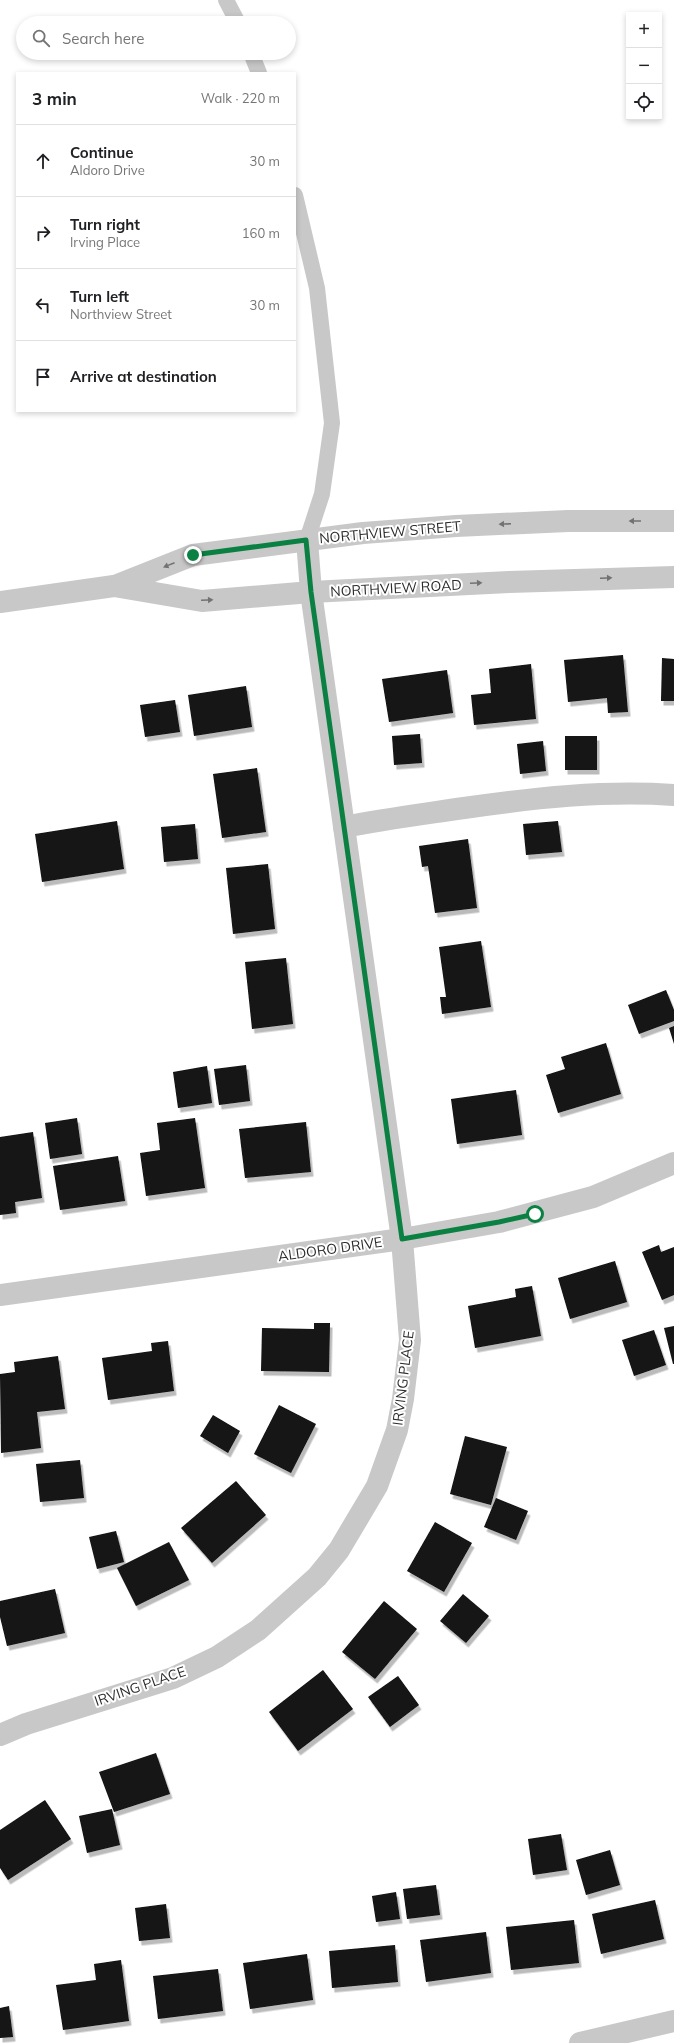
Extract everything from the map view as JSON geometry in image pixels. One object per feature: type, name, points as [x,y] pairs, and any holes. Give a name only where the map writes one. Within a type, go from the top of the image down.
[{"type":"street","name":"NORTHVIEW STREET","points":[[114,586],[193,555],[363,533],[456,526],[568,521],[674,521]]},
{"type":"street","name":"IRVING PLACE","points":[[0,1736],[26,1724],[173,1678],[217,1657],[258,1630],[317,1577],[335,1555],[377,1486],[397,1430],[403,1399],[410,1340],[402,1239],[311,592],[306,540]]},
{"type":"street","name":"NORTHVIEW ROAD","points":[[0,602],[114,586],[202,601],[311,592],[510,582],[674,577]]},
{"type":"street","points":[[344,827],[383,819],[510,801],[608,793],[674,795]]},
{"type":"street","name":"ALDORO DRIVE","points":[[0,1295],[402,1239],[499,1222],[535,1214],[593,1197],[674,1163]]},
{"type":"street","points":[[580,2043],[665,2030]]},
{"type":"lane","points":[[226,0],[234,16]]},
{"type":"lane","points":[[254,60],[259,72]]},
{"type":"lane","points":[[296,199],[317,288],[332,423],[322,494],[306,540]]},
{"type":"building","points":[[623,655],[628,712],[608,713],[607,698],[568,702],[564,660]]},
{"type":"building","points":[[662,658],[674,659],[674,701],[661,701]]},
{"type":"building","points":[[531,664],[536,719],[474,725],[471,695],[491,693],[489,669]]},
{"type":"building","points":[[447,670],[453,713],[389,722],[382,679]]},
{"type":"building","points":[[246,686],[252,727],[194,736],[188,695]]},
{"type":"building","points":[[175,700],[180,732],[145,737],[140,705]]},
{"type":"building","points":[[420,734],[422,763],[394,765],[392,736]]},
{"type":"building","points":[[565,736],[597,736],[597,770],[565,770]]},
{"type":"building","points":[[543,741],[546,771],[520,774],[517,744]]},
{"type":"building","points":[[257,768],[266,832],[222,838],[213,774]]},
{"type":"building","points":[[117,821],[124,869],[42,882],[35,834]]},
{"type":"building","points":[[558,821],[562,852],[526,855],[523,824]]},
{"type":"building","points":[[195,824],[198,859],[164,862],[161,827]]},
{"type":"building","points":[[468,839],[477,908],[435,913],[428,866],[422,867],[419,846]]},
{"type":"building","points":[[268,864],[275,929],[233,934],[226,868]]},
{"type":"building","points":[[481,941],[491,1007],[442,1014],[440,997],[446,997],[439,947]]},
{"type":"building","points":[[286,958],[293,1024],[252,1029],[245,962]]},
{"type":"building","points":[[666,990],[674,1010],[674,1021],[639,1034],[628,1005]]},
{"type":"building","points":[[674,1026],[674,1044],[669,1028]]},
{"type":"building","points":[[606,1043],[621,1094],[558,1113],[546,1075],[565,1069],[561,1057]]},
{"type":"building","points":[[246,1065],[250,1101],[219,1105],[214,1069]]},
{"type":"building","points":[[207,1066],[212,1103],[178,1108],[173,1072]]},
{"type":"building","points":[[516,1090],[522,1135],[457,1144],[451,1099]]},
{"type":"building","points":[[77,1118],[82,1154],[50,1159],[45,1123]]},
{"type":"building","points":[[195,1118],[205,1188],[146,1196],[140,1153],[160,1150],[157,1123]]},
{"type":"building","points":[[306,1122],[311,1172],[245,1178],[239,1129]]},
{"type":"building","points":[[33,1132],[42,1198],[15,1202],[16,1213],[0,1215],[0,1137]]},
{"type":"building","points":[[118,1156],[125,1201],[60,1210],[53,1166]]},
{"type":"building","points":[[659,1245],[661,1252],[674,1247],[674,1295],[662,1300],[642,1252]]},
{"type":"building","points":[[615,1261],[627,1302],[570,1319],[558,1278]]},
{"type":"building","points":[[532,1286],[541,1336],[475,1348],[468,1306],[516,1297],[515,1289]]},
{"type":"building","points":[[314,1323],[330,1323],[329,1372],[261,1371],[262,1328],[314,1329]]},
{"type":"building","points":[[674,1326],[674,1364],[673,1364],[664,1328]]},
{"type":"building","points":[[654,1330],[666,1365],[634,1376],[622,1340]]},
{"type":"building","points":[[168,1341],[174,1391],[108,1400],[102,1358],[152,1351],[151,1343]]},
{"type":"building","points":[[58,1356],[65,1409],[37,1412],[41,1448],[1,1453],[0,1374],[15,1372],[14,1362]]},
{"type":"building","points":[[279,1405],[316,1424],[291,1473],[254,1454]]},
{"type":"building","points":[[213,1415],[240,1431],[228,1453],[200,1436]]},
{"type":"building","points":[[465,1436],[507,1447],[491,1505],[450,1494]]},
{"type":"building","points":[[80,1460],[84,1498],[40,1502],[36,1464]]},
{"type":"building","points":[[236,1481],[266,1515],[212,1563],[181,1528]]},
{"type":"building","points":[[496,1498],[528,1511],[516,1540],[484,1527]]},
{"type":"building","points":[[435,1522],[472,1543],[444,1592],[407,1571]]},
{"type":"building","points":[[116,1531],[124,1562],[97,1569],[89,1537]]},
{"type":"building","points":[[169,1542],[189,1580],[136,1606],[117,1568]]},
{"type":"building","points":[[55,1589],[65,1633],[7,1646],[0,1617],[0,1601]]},
{"type":"building","points":[[463,1594],[489,1616],[466,1643],[440,1621]]},
{"type":"building","points":[[384,1601],[417,1629],[375,1679],[342,1652]]},
{"type":"building","points":[[323,1670],[353,1709],[298,1751],[269,1712]]},
{"type":"building","points":[[398,1676],[419,1705],[390,1727],[368,1697]]},
{"type":"building","points":[[156,1753],[170,1794],[114,1812],[99,1772]]},
{"type":"building","points":[[45,1800],[71,1839],[8,1880],[0,1868],[0,1830]]},
{"type":"building","points":[[112,1809],[120,1845],[87,1853],[79,1816]]},
{"type":"building","points":[[561,1834],[567,1870],[533,1875],[528,1839]]},
{"type":"building","points":[[610,1850],[620,1885],[586,1895],[576,1860]]},
{"type":"building","points":[[436,1885],[440,1915],[407,1919],[403,1889]]},
{"type":"building","points":[[396,1892],[400,1919],[376,1922],[372,1896]]},
{"type":"building","points":[[655,1900],[664,1939],[601,1954],[592,1914]]},
{"type":"building","points":[[166,1904],[170,1938],[139,1941],[135,1908]]},
{"type":"building","points":[[574,1920],[579,1963],[511,1970],[506,1927]]},
{"type":"building","points":[[486,1932],[491,1973],[426,1982],[420,1940]]},
{"type":"building","points":[[395,1945],[398,1982],[332,1988],[329,1951]]},
{"type":"building","points":[[307,1954],[313,2000],[250,2009],[243,1963]]},
{"type":"building","points":[[121,1960],[129,2021],[63,2030],[56,1985],[96,1980],[94,1964]]},
{"type":"building","points":[[218,1969],[223,2011],[158,2019],[153,1976]]},
{"type":"building","points":[[9,2006],[13,2037],[0,2038],[0,2008]]},
{"type":"route","points":[[193,555],[306,540],[311,592],[402,1239],[499,1222],[535,1214]]}]
